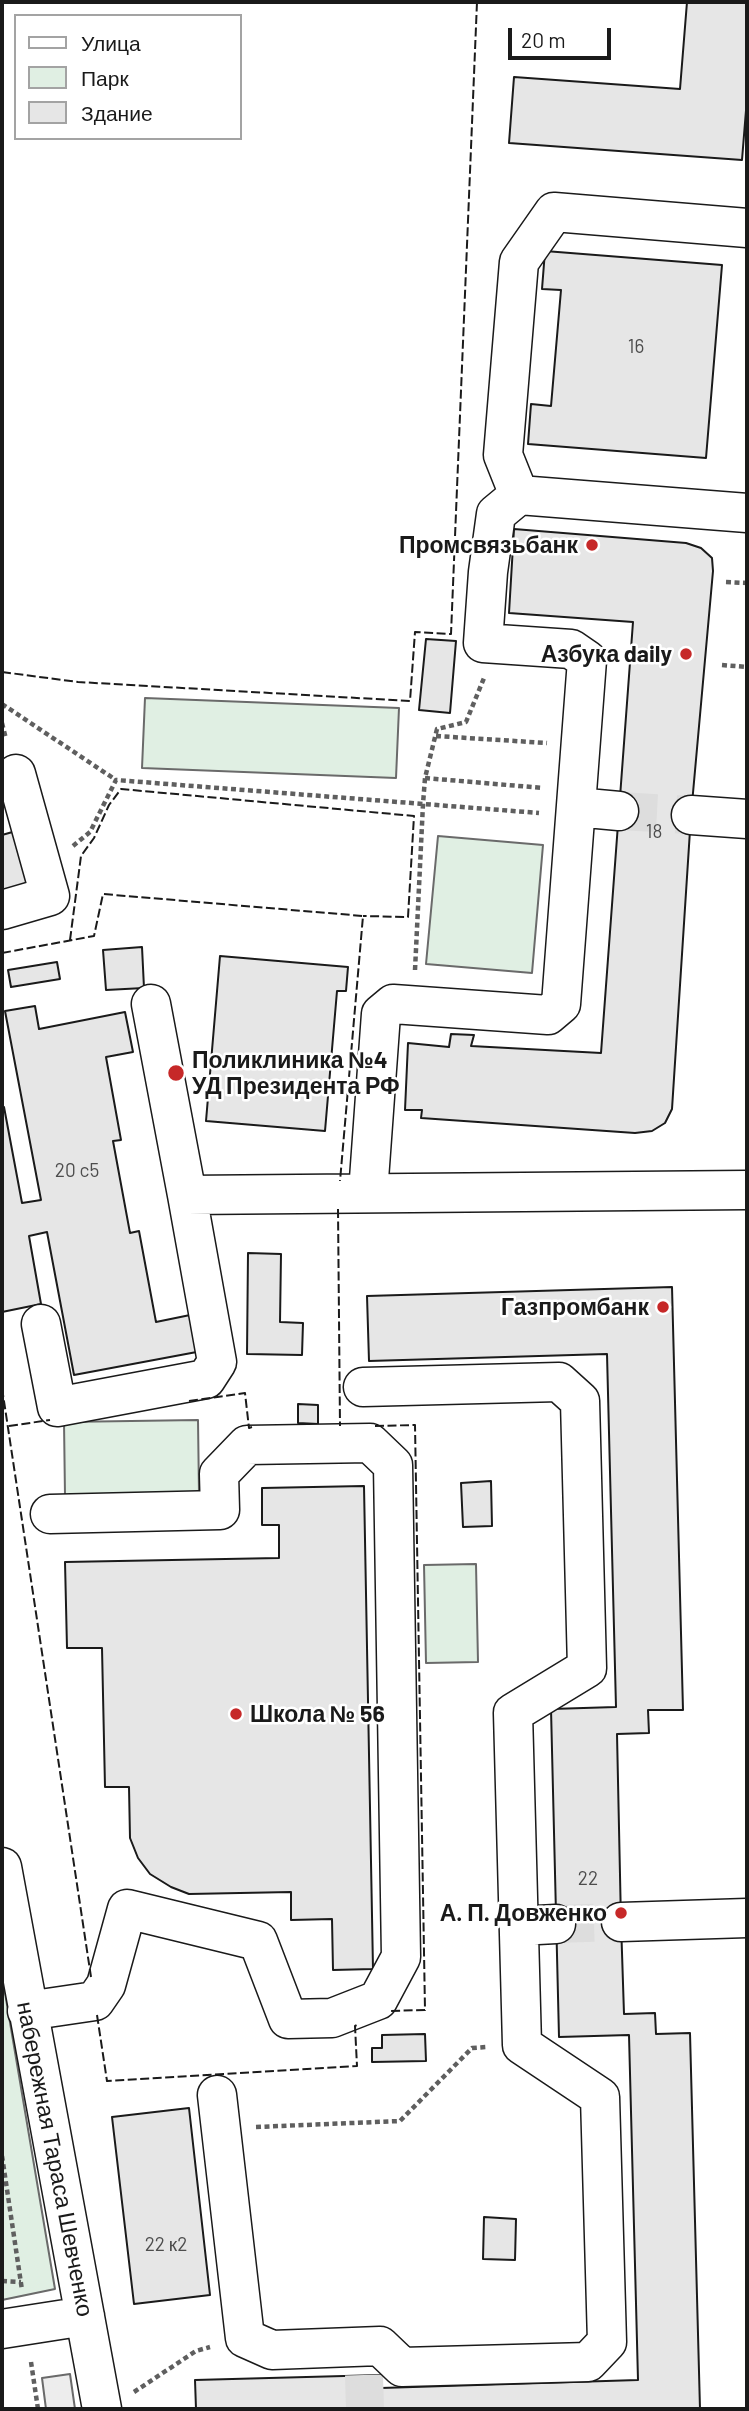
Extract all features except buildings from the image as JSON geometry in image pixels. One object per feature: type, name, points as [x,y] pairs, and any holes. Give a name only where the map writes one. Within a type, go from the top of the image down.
[{"type":"street","points":[[519,495],[503,455],[519,262],[554,212],[747,228]]},
{"type":"street","points":[[368,1193],[381,1014],[393,1004],[548,1015],[561,1004],[587,660],[571,649],[483,643],[496,514],[519,495],[747,513]]},
{"type":"street","points":[[2,910],[50,896],[16,774]]},
{"type":"street","points":[[576,805],[619,811]]},
{"type":"street","points":[[691,815],[747,818]]},
{"type":"street","points":[[41,1324],[57,1407],[206,1378],[217,1362],[151,1004]]},
{"type":"street","points":[[187,1195],[747,1190]]},
{"type":"street","points":[[219,2111],[245,2338],[272,2350],[364,2361],[380,2346],[402,2367],[587,2362],[607,2342],[600,2097],[522,2045],[537,1925],[513,1713],[587,1668],[580,1401],[559,1382],[363,1387]]},
{"type":"street","points":[[27,2011],[94,2001],[106,1985],[127,1909],[258,1941],[288,2019],[332,2018],[378,2000],[401,1957],[393,1465],[370,1443],[247,1445],[219,1474],[220,1510],[50,1514]]},
{"type":"street","name":"набережная Тараса Шевченко","points":[[2,1867],[85,2316],[115,2403]]},
{"type":"street","points":[[621,1922],[747,1917]]},
{"type":"street","points":[[14,2327],[85,2316]]},
{"type":"path","points":[[726,582],[747,583]]},
{"type":"path","points":[[413,1006],[425,778],[437,729],[466,722],[498,644]]},
{"type":"path","points":[[722,666],[747,667]]},
{"type":"path","points":[[2,704],[116,780],[422,804],[576,805]]},
{"type":"path","points":[[436,736],[552,743],[552,751]]},
{"type":"path","points":[[425,778],[576,805]]},
{"type":"path","points":[[43,871],[90,832],[116,780]]},
{"type":"path","points":[[219,2111],[400,2121],[472,2048],[522,2045]]},
{"type":"path","points":[[2,2156],[21,2281],[14,2327],[38,2409]]},
{"type":"path","points":[[2,2280],[21,2281]]},
{"type":"path","points":[[115,2403],[196,2351],[245,2338]]},
{"type":"green space","points":[[145,698],[399,708],[396,778],[142,768]]},
{"type":"green space","points":[[438,836],[543,845],[532,973],[426,964]]},
{"type":"green space","points":[[198,1420],[199,1494],[65,1496],[64,1422]]},
{"type":"green space","points":[[476,1564],[478,1662],[426,1663],[424,1565]]},
{"type":"green space","points":[[2,1975],[55,2289],[2,2300]]},
{"type":"shaded area","points":[[70,2374],[75,2409],[46,2409],[42,2378]]},
{"type":"tunnel","points":[[619,811],[691,815]]},
{"type":"tunnel","points":[[556,1924],[621,1922]]},
{"type":"tunnel","points":[[364,2375],[365,2409]]},
{"type":"fence","points":[[2,672],[78,682],[410,701],[415,632],[451,634],[477,2]]},
{"type":"fence","points":[[70,940],[81,856],[94,838],[109,805],[121,789],[414,816],[408,917],[363,916]]},
{"type":"fence","points":[[2,953],[94,936],[103,894],[363,916],[340,1181]]},
{"type":"fence","points":[[338,1209],[340,1426]]},
{"type":"fence","points":[[2,1388],[91,1977]]},
{"type":"fence","points":[[189,1401],[245,1393],[249,1428],[252,1427]]},
{"type":"fence","points":[[9,1426],[50,1420]]},
{"type":"fence","points":[[375,1426],[415,1425],[425,2010],[389,2011]]},
{"type":"fence","points":[[97,2015],[107,2081],[357,2066],[357,2025]]},
{"type":"place","name":"Промсвязьбанк","points":[[592,545]]},
{"type":"place","name":"Азбука daily","points":[[686,654]]},
{"type":"place","name":"Поликлиника №4 УД Президента РФ","points":[[176,1073]]},
{"type":"place","name":"Газпромбанк","points":[[663,1307]]},
{"type":"place","name":"Школа № 56","points":[[236,1714]]},
{"type":"place","name":"А. П. Довженко","points":[[621,1913]]}]
